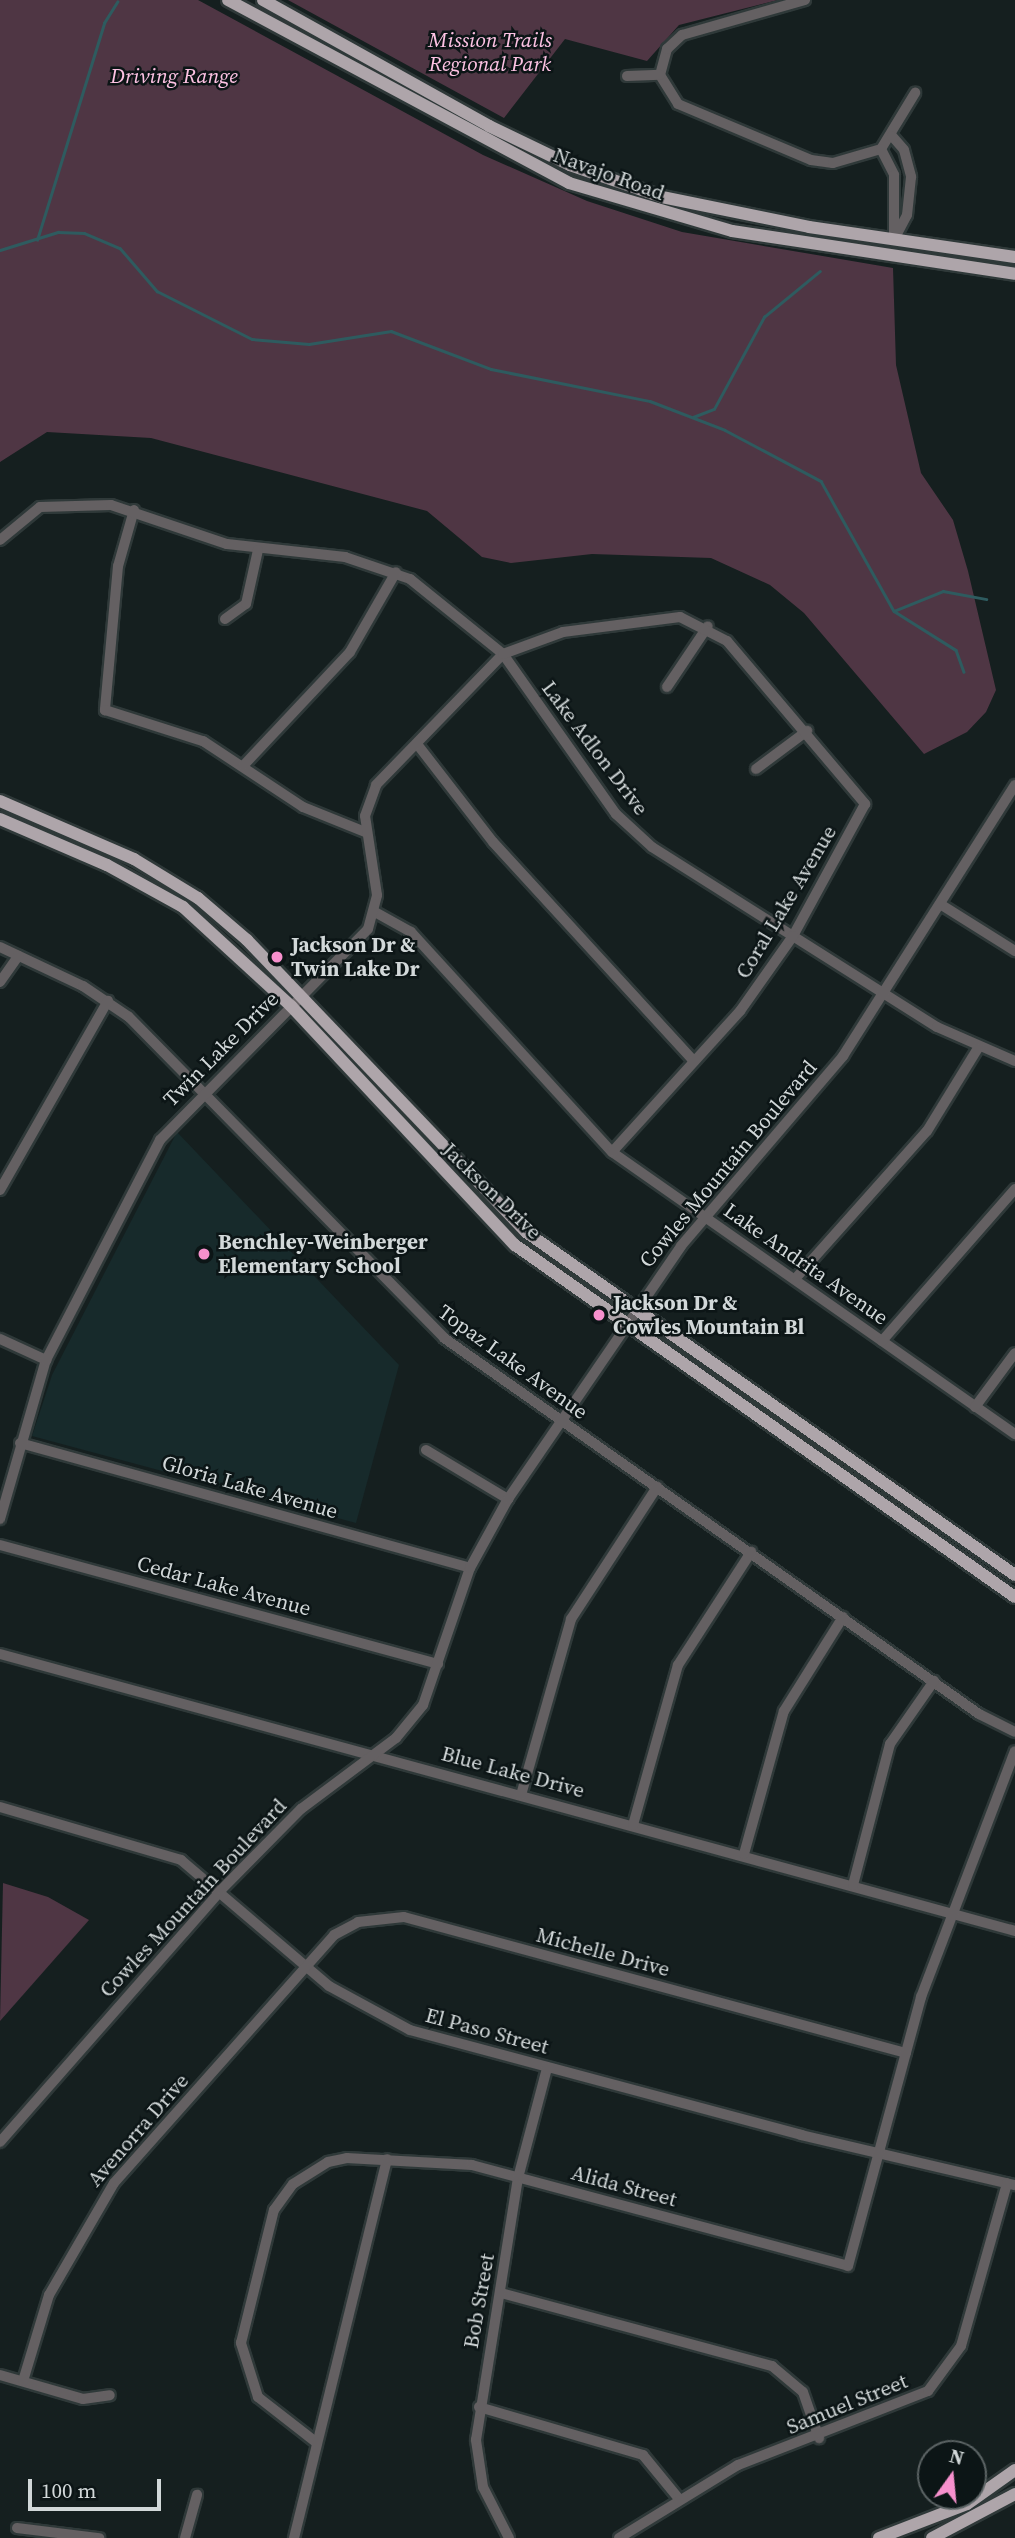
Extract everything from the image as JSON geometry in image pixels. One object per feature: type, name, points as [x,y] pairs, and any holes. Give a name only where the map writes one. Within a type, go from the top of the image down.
[{"type":"main road","name":"Navajo Road","points":[[228,0],[569,183],[732,231],[1015,274]]},
{"type":"main road","name":"Navajo Road","points":[[263,0],[570,165],[733,213],[1015,257]]},
{"type":"main road","points":[[732,231],[884,245],[894,239]]},
{"type":"main road","name":"Jackson Drive","points":[[0,801],[169,878],[221,916],[490,1221],[626,1324],[1015,1597]]},
{"type":"main road","name":"Jackson Drive","points":[[0,819],[158,890],[212,929],[296,1002],[500,1208],[635,1311],[1015,1575]]},
{"type":"main road","points":[[879,2538],[967,2504],[1015,2470]]},
{"type":"main road","points":[[932,2538],[1015,2494]]},
{"type":"street","points":[[806,0],[682,35],[667,49],[660,75],[678,104],[811,160],[833,163],[881,149],[892,136],[915,93]]},
{"type":"street","points":[[627,76],[660,75]]},
{"type":"street","points":[[892,136],[910,162],[911,185],[907,215],[894,239]]},
{"type":"street","points":[[881,149],[891,163],[894,184],[894,239]]},
{"type":"street","points":[[894,184],[911,185]]},
{"type":"street","name":"Lake Adlon Drive","points":[[0,540],[21,518],[50,504],[134,510],[258,550],[345,557],[396,572],[436,597],[503,654],[634,832],[884,995],[978,1048],[1015,1061]]},
{"type":"street","points":[[134,510],[118,566],[101,702],[115,715],[194,738],[331,822],[365,832]]},
{"type":"street","points":[[225,619],[246,604],[258,550]]},
{"type":"street","points":[[243,766],[350,652],[396,572]]},
{"type":"street","points":[[503,654],[564,632],[655,617],[708,626],[807,731],[756,769]]},
{"type":"street","points":[[667,687],[708,626]]},
{"type":"street","name":"Twin Lake Drive","points":[[0,1519],[46,1360],[160,1140],[200,1094],[363,937],[375,912],[377,886],[365,832],[376,785],[503,654]]},
{"type":"street","name":"Coral Lake Avenue","points":[[612,1152],[693,1060],[740,1012],[793,936],[860,817],[865,804],[860,791],[807,731]]},
{"type":"street","points":[[417,744],[492,842],[693,1060]]},
{"type":"street","name":"Cowles Mountain Boulevard","points":[[0,2142],[221,1890],[301,1809],[377,1755],[423,1705],[470,1568],[508,1499],[635,1311],[706,1217],[843,1056],[940,904],[1011,801],[1015,785]]},
{"type":"street","points":[[940,904],[1015,951]]},
{"type":"street","name":"Lake Andrita Avenue","points":[[375,912],[411,932],[612,1152],[1015,1434]]},
{"type":"street","name":"Topaz Lake Avenue","points":[[0,947],[108,1001],[421,1319],[562,1422],[934,1681],[1015,1732]]},
{"type":"street","points":[[0,982],[18,956]]},
{"type":"street","points":[[0,1190],[108,1001]]},
{"type":"street","points":[[795,1279],[927,1131],[978,1048]]},
{"type":"street","points":[[882,1341],[1015,1189]]},
{"type":"street","points":[[0,1339],[46,1360]]},
{"type":"street","points":[[975,1407],[1015,1353]]},
{"type":"street","name":"Gloria Lake Avenue","points":[[20,1443],[470,1568]]},
{"type":"street","points":[[426,1450],[508,1499]]},
{"type":"street","points":[[521,1795],[571,1619],[657,1488]]},
{"type":"street","name":"Cedar Lake Avenue","points":[[0,1545],[438,1664]]},
{"type":"street","points":[[633,1825],[678,1665],[751,1552]]},
{"type":"street","points":[[744,1854],[784,1711],[843,1617]]},
{"type":"street","name":"Blue Lake Drive","points":[[0,1654],[744,1854],[1015,1931]]},
{"type":"street","points":[[853,1885],[890,1744],[934,1681]]},
{"type":"street","points":[[880,2151],[906,2053],[951,1912],[1015,1751]]},
{"type":"street","name":"El Paso Street","points":[[0,1807],[153,1848],[221,1890],[347,1999],[395,2024],[547,2068],[1011,2184]]},
{"type":"street","name":"Michelle Drive","points":[[306,1966],[350,1926],[404,1916],[906,2053]]},
{"type":"street","name":"Avenorra Drive","points":[[23,2381],[49,2295],[114,2183],[306,1966]]},
{"type":"street","name":"Bob Street","points":[[509,2538],[480,2472],[479,2407],[501,2293],[518,2178],[547,2068]]},
{"type":"street","name":"Alida Street","points":[[317,2443],[265,2406],[244,2365],[242,2331],[269,2220],[286,2192],[318,2166],[348,2158],[471,2165],[848,2266],[880,2151]]},
{"type":"street","points":[[294,2538],[387,2159]]},
{"type":"street","name":"Samuel Street","points":[[619,2538],[738,2465],[819,2438],[908,2403],[947,2371],[961,2346],[1011,2184]]},
{"type":"street","points":[[501,2293],[772,2366],[803,2392],[819,2438]]},
{"type":"street","points":[[0,2375],[83,2399],[110,2395]]},
{"type":"street","points":[[479,2407],[643,2455],[680,2500]]},
{"type":"street","points":[[185,2538],[197,2495]]},
{"type":"street","points":[[17,2528],[99,2538]]},
{"type":"shaded area","name":"Benchley-Weinberger Elementary School","points":[[177,1132],[399,1365],[356,1523],[32,1436],[52,1375]]},
{"type":"green space","name":"Driving Range","points":[[0,0],[198,0],[483,155],[587,201],[682,232],[893,268],[896,365],[921,473],[953,520],[968,571],[996,690],[986,712],[967,732],[924,754],[804,613],[770,585],[711,558],[592,554],[511,563],[482,557],[427,511],[151,438],[47,432],[0,462]]},
{"type":"green space","name":"Mission Trails Regional Park","points":[[288,0],[778,0],[679,25],[647,61],[565,39],[504,118]]},
{"type":"green space","points":[[3,1883],[48,1897],[89,1920],[0,2021]]},
{"type":"waterway","points":[[37,240],[104,23],[117,2]]},
{"type":"waterway","points":[[0,250],[58,232],[84,233],[120,248],[157,291],[252,339],[309,344],[391,331],[491,369],[650,401],[725,430],[821,481],[894,611],[956,650],[964,672]]},
{"type":"waterway","points":[[693,417],[714,409],[764,317],[820,271]]},
{"type":"waterway","points":[[894,611],[943,591],[986,599]]},
{"type":"place","name":"Jackson Dr & Twin Lake Dr","points":[[277,957]]},
{"type":"place","name":"Benchley-Weinberger Elementary School","points":[[204,1254]]},
{"type":"place","name":"Jackson Dr & Cowles Mountain Bl","points":[[599,1315]]}]
